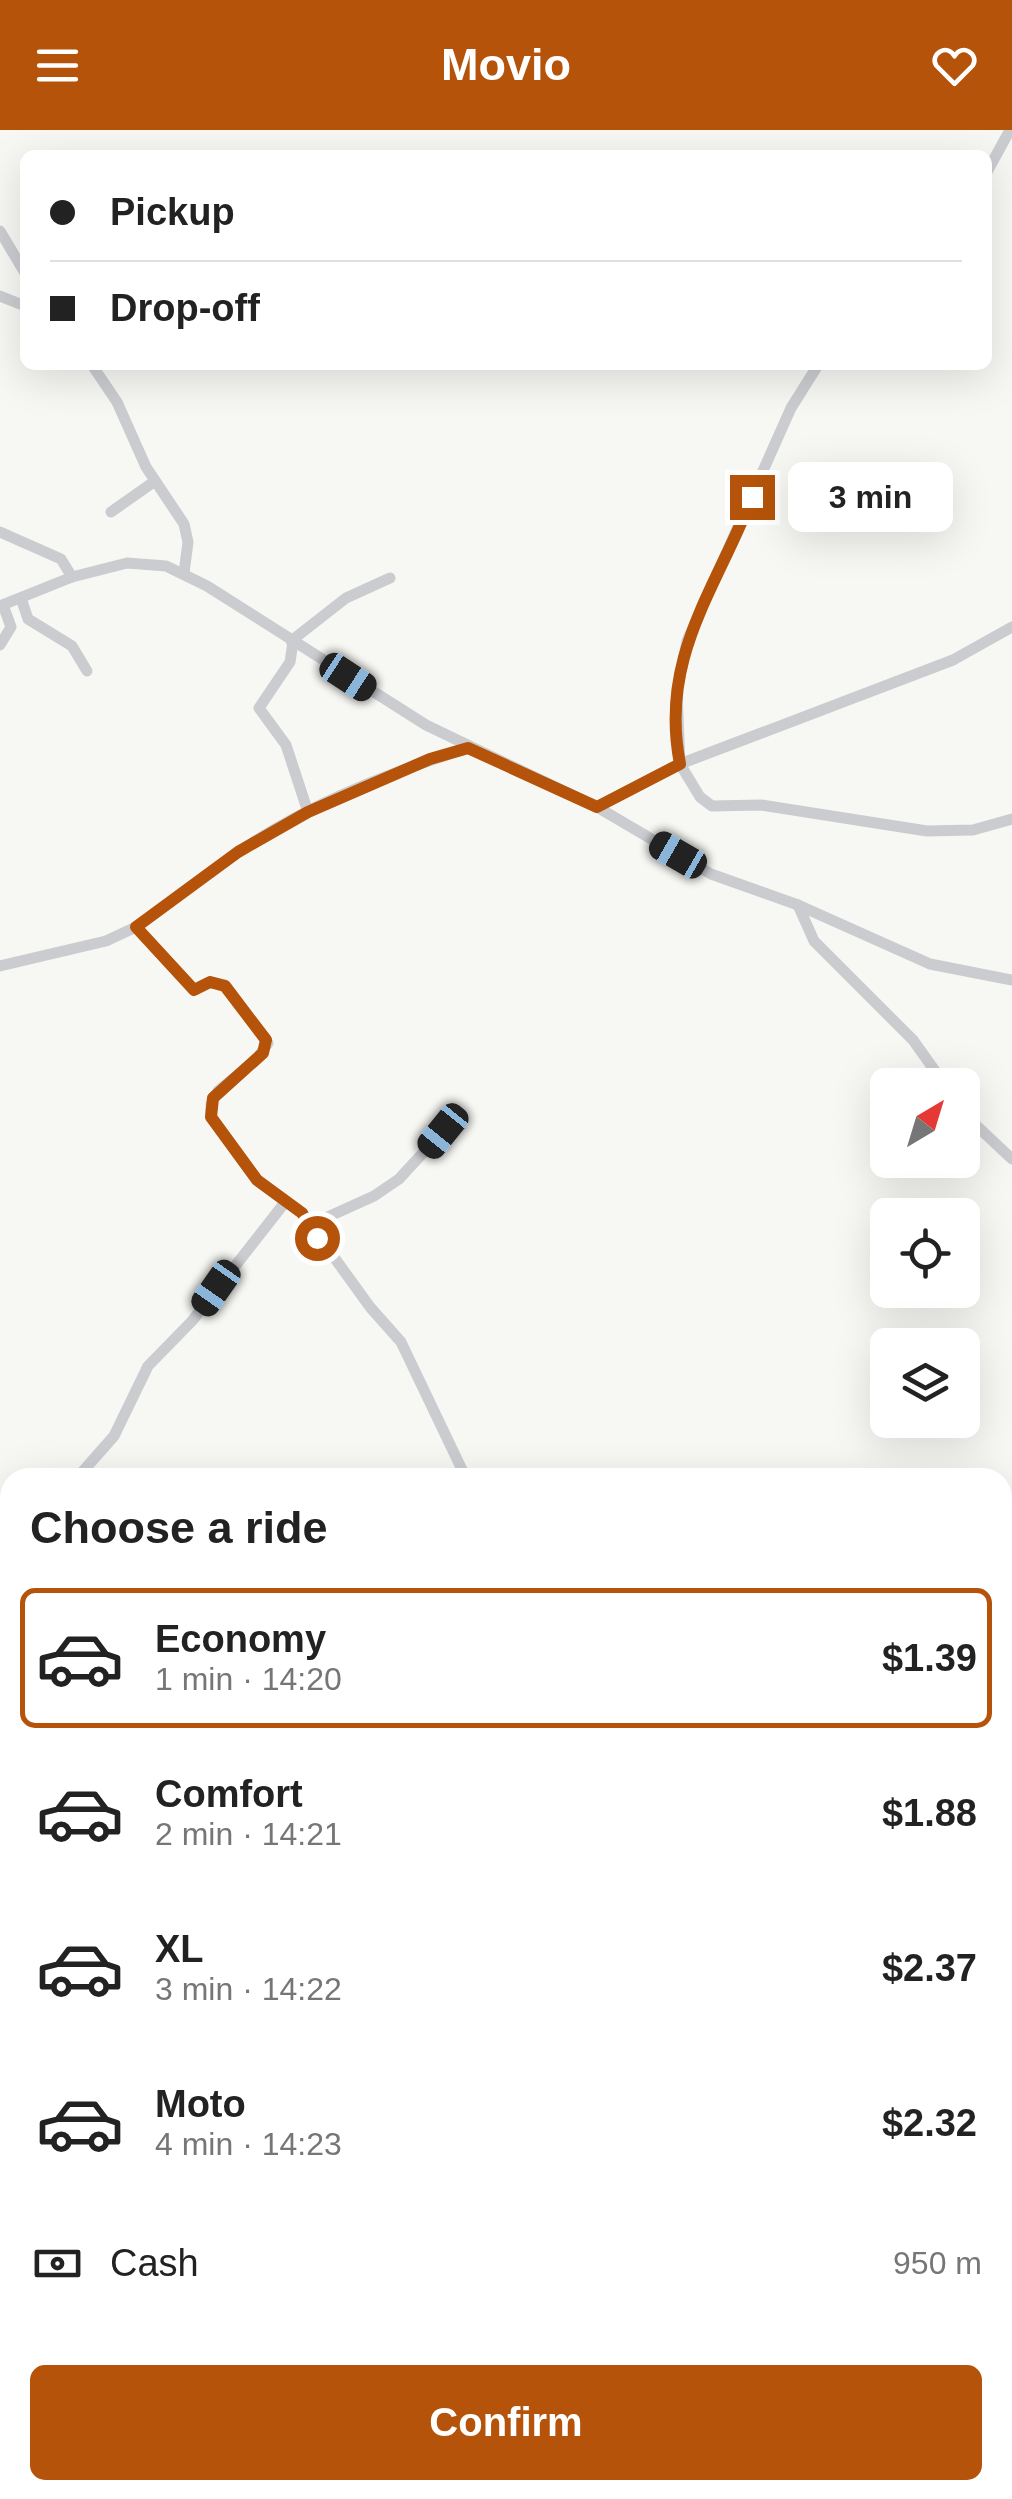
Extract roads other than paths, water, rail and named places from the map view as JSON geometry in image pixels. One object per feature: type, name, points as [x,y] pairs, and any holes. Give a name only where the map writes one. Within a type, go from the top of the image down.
[{"type":"street","points":[[992,163],[1010,130]]},
{"type":"street","points":[[0,231],[20,265]]},
{"type":"street","points":[[96,370],[118,402],[138,452],[186,528],[184,573]]},
{"type":"street","points":[[815,370],[792,408],[686,641],[677,692],[680,764],[700,797],[712,806],[761,805],[928,832],[973,830],[1012,820]]},
{"type":"street","points":[[111,512],[155,481]]},
{"type":"street","points":[[0,532],[61,558],[72,577]]},
{"type":"street","points":[[0,645],[10,627],[2,606],[72,577],[127,563],[150,562],[184,573],[468,748],[597,807],[711,874],[798,905],[930,964],[1012,980]]},
{"type":"street","points":[[308,812],[286,745],[259,708],[290,662],[292,641],[346,598],[390,578]]},
{"type":"street","points":[[21,598],[28,620],[72,646],[87,672]]},
{"type":"street","points":[[597,807],[680,764],[953,660],[1012,627]]},
{"type":"street","points":[[0,966],[106,941],[136,927],[238,852],[308,812],[430,759],[468,748]]},
{"type":"street","points":[[798,905],[814,940],[913,1040],[933,1068]]},
{"type":"street","points":[[136,927],[194,990],[210,982],[225,986],[266,1040],[263,1053],[218,1091],[210,1110],[252,1175],[310,1226],[405,1348],[461,1468]]},
{"type":"street","points":[[980,1129],[1012,1159]]},
{"type":"street","points":[[310,1226],[374,1196],[400,1179],[443,1131]]},
{"type":"street","points":[[86,1468],[114,1436],[148,1366],[192,1321],[286,1201]]}]
